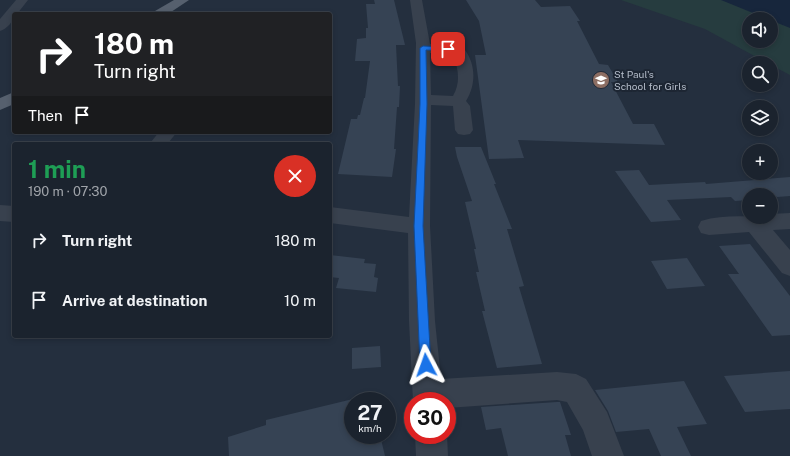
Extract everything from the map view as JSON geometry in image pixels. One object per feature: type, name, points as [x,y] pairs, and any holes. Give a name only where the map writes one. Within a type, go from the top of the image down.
[{"type":"main road","points":[[162,12],[183,0]]},
{"type":"main road","points":[[0,105],[12,98]]},
{"type":"street","points":[[12,12],[22,0]]},
{"type":"street","points":[[416,0],[423,48],[419,226],[422,321],[428,392]]},
{"type":"street","points":[[0,27],[12,12]]},
{"type":"street","points":[[423,48],[448,49],[460,54],[467,80],[465,91],[458,101]]},
{"type":"street","points":[[423,100],[458,101],[462,106],[464,130]]},
{"type":"street","points":[[160,142],[166,134]]},
{"type":"street","points":[[0,214],[12,214]]},
{"type":"street","points":[[332,215],[419,226]]},
{"type":"street","points":[[778,222],[790,221]]},
{"type":"street","points":[[709,227],[754,224],[790,266]]},
{"type":"street","points":[[456,395],[557,386],[576,388],[596,423],[608,456]]},
{"type":"street","points":[[431,444],[432,456]]},
{"type":"green space","points":[[621,0],[790,0],[790,75],[778,69],[778,56],[754,56],[705,29]]},
{"type":"water","points":[[721,0],[790,0],[790,28],[778,23],[778,12],[751,12]]},
{"type":"building","points":[[374,0],[394,0],[405,45],[396,45],[398,86],[400,86],[394,149],[396,149],[392,177],[338,174],[351,119],[357,119],[358,115],[360,115],[365,98],[370,61],[355,61],[357,39],[366,38],[366,28],[368,28],[366,4],[375,4]]},
{"type":"building","points":[[466,0],[535,0],[541,7],[570,6],[580,21],[577,21],[599,64],[608,65],[618,82],[611,82],[633,124],[654,124],[665,145],[518,140],[524,158],[489,159],[475,55],[486,55],[479,21]]},
{"type":"building","points":[[455,147],[481,147],[496,184],[494,184],[512,229],[507,229],[524,286],[519,287],[542,364],[497,368],[482,311],[485,311],[476,272],[479,272],[474,249],[476,249],[465,202],[472,201]]},
{"type":"building","points":[[639,170],[649,185],[705,182],[706,184],[754,180],[778,180],[778,178],[790,177],[790,196],[778,197],[778,188],[742,188],[742,200],[735,201],[731,197],[667,200],[681,220],[651,222],[615,171]]},
{"type":"building","points":[[750,244],[790,296],[790,335],[772,336],[728,274],[739,274],[719,246]]},
{"type":"building","points":[[332,255],[365,259],[364,263],[376,264],[374,277],[378,278],[376,292],[336,288],[339,278],[332,277]]},
{"type":"building","points":[[687,258],[705,286],[667,289],[651,261]]},
{"type":"building","points":[[380,346],[381,367],[352,369],[352,348]]},
{"type":"building","points":[[790,371],[790,409],[745,412],[724,376]]},
{"type":"building","points":[[684,381],[707,424],[677,427],[691,456],[661,456],[649,429],[616,432],[608,411],[595,390]]},
{"type":"building","points":[[344,401],[344,444],[382,444],[385,456],[229,456],[228,437],[266,425],[266,420]]},
{"type":"building","points":[[560,402],[571,435],[565,435],[571,456],[508,456],[501,428],[486,430],[481,407]]},
{"type":"place","name":"St Paul's School for Girls","points":[[601,80]]},
{"type":"route","points":[[426,365],[422,321],[419,226],[424,104],[423,48],[448,49]]}]
